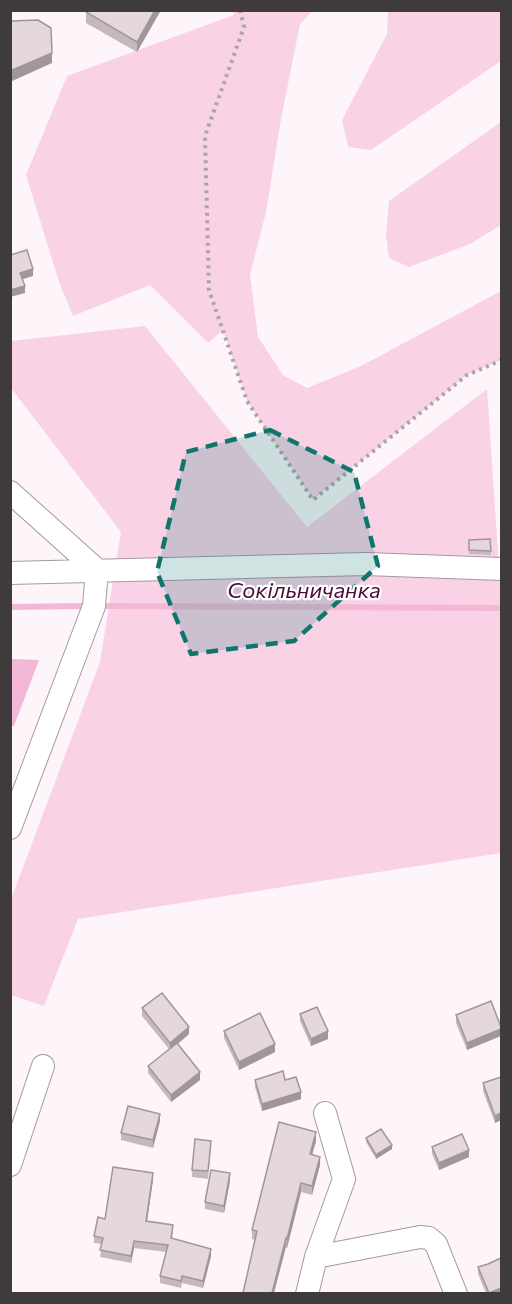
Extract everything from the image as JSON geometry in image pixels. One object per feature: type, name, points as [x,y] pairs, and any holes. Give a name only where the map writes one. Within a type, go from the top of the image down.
[{"type":"street","points":[[10,492],[97,570]]},
{"type":"street","points":[[10,573],[366,564],[501,569]]},
{"type":"street","points":[[10,828],[94,606],[97,570]]},
{"type":"street","points":[[10,1165],[43,1066]]},
{"type":"street","points":[[308,1293],[316,1257],[344,1179],[325,1113]]},
{"type":"street","points":[[316,1257],[420,1237],[429,1238],[436,1244],[456,1293]]},
{"type":"path","points":[[240,10],[244,27],[205,136],[209,290],[247,401],[314,500],[467,375],[501,360]]},
{"type":"highlighted area","points":[[270,430],[354,472],[378,566],[294,641],[191,654],[157,572],[186,452]]},
{"type":"shaded area","points":[[233,11],[312,11],[300,24],[266,212],[250,275],[258,337],[283,375],[307,388],[361,366],[501,291],[501,360],[467,375],[313,500],[247,401],[223,330],[208,343],[150,285],[73,316],[59,282],[26,175],[67,76],[234,15]]},
{"type":"shaded area","points":[[388,11],[501,11],[501,61],[371,150],[348,147],[342,120],[387,34]]},
{"type":"shaded area","points":[[501,122],[501,225],[470,244],[409,267],[389,258],[386,236],[389,201]]},
{"type":"shaded area","points":[[145,326],[307,527],[487,389],[502,613],[501,853],[78,919],[44,1006],[11,995],[10,902],[100,662],[121,532],[11,388],[11,341]]},
{"type":"shaded area","points":[[11,659],[39,660],[14,726],[11,726]]},
{"type":"building","points":[[87,10],[155,10],[137,42],[86,12]]},
{"type":"building","points":[[38,20],[51,28],[52,53],[10,71],[10,21]]},
{"type":"building","points":[[27,250],[33,269],[20,273],[25,286],[10,290],[10,255]]},
{"type":"building","points":[[490,539],[491,551],[469,550],[469,540]]},
{"type":"building","points":[[162,993],[189,1027],[170,1043],[142,1008]]},
{"type":"building","points":[[491,1001],[501,1029],[467,1043],[456,1015]]},
{"type":"building","points":[[317,1007],[328,1031],[311,1039],[300,1014]]},
{"type":"building","points":[[260,1013],[275,1044],[239,1062],[224,1031]]},
{"type":"building","points":[[177,1043],[200,1072],[171,1095],[148,1066]]},
{"type":"building","points":[[283,1071],[285,1080],[296,1077],[301,1092],[262,1104],[255,1080]]},
{"type":"building","points":[[501,1077],[501,1113],[495,1116],[483,1083]]},
{"type":"building","points":[[128,1106],[160,1114],[153,1140],[121,1133]]},
{"type":"building","points":[[279,1122],[316,1132],[310,1154],[320,1157],[312,1186],[301,1183],[272,1293],[243,1293],[257,1231],[252,1230]]},
{"type":"building","points":[[381,1129],[392,1145],[376,1155],[366,1138]]},
{"type":"building","points":[[462,1134],[469,1150],[439,1163],[432,1147]]},
{"type":"building","points":[[195,1139],[211,1141],[208,1171],[192,1170]]},
{"type":"building","points":[[113,1167],[153,1173],[146,1221],[173,1225],[171,1238],[211,1249],[203,1281],[182,1276],[181,1281],[160,1276],[168,1245],[134,1241],[131,1256],[100,1250],[103,1238],[94,1236],[98,1217],[105,1219]]},
{"type":"building","points":[[211,1170],[230,1173],[224,1206],[205,1202]]},
{"type":"building","points":[[501,1258],[501,1288],[489,1293],[478,1267]]},
{"type":"waterway","name":"Сокільничанка","points":[[10,607],[82,606]]},
{"type":"waterway","name":"Сокільничанка","points":[[107,606],[502,608]]}]
